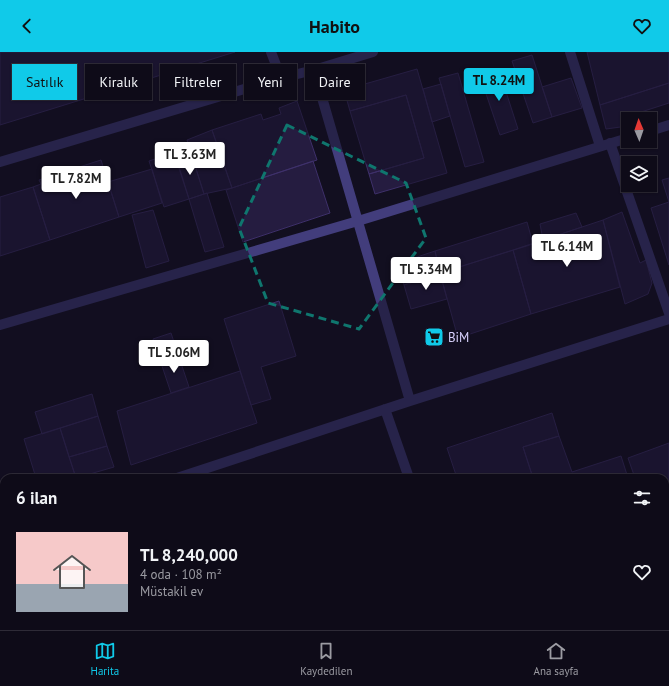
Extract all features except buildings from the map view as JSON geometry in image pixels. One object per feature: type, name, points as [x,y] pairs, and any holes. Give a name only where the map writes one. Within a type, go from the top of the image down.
[{"type":"street","points":[[271,52],[276,64]]},
{"type":"street","points":[[334,64],[373,52]]},
{"type":"street","points":[[570,52],[669,313]]},
{"type":"street","points":[[0,162],[244,89]]},
{"type":"street","points":[[323,100],[410,401]]},
{"type":"street","points":[[657,129],[669,125]]},
{"type":"street","points":[[0,325],[358,221],[621,140]]},
{"type":"street","points":[[189,474],[384,409],[669,319]]},
{"type":"street","points":[[384,409],[408,474]]},
{"type":"highlighted area","points":[[287,125],[406,183],[426,238],[359,329],[268,303],[239,228]]},
{"type":"place","name":"BiM","points":[[434,337]]}]
